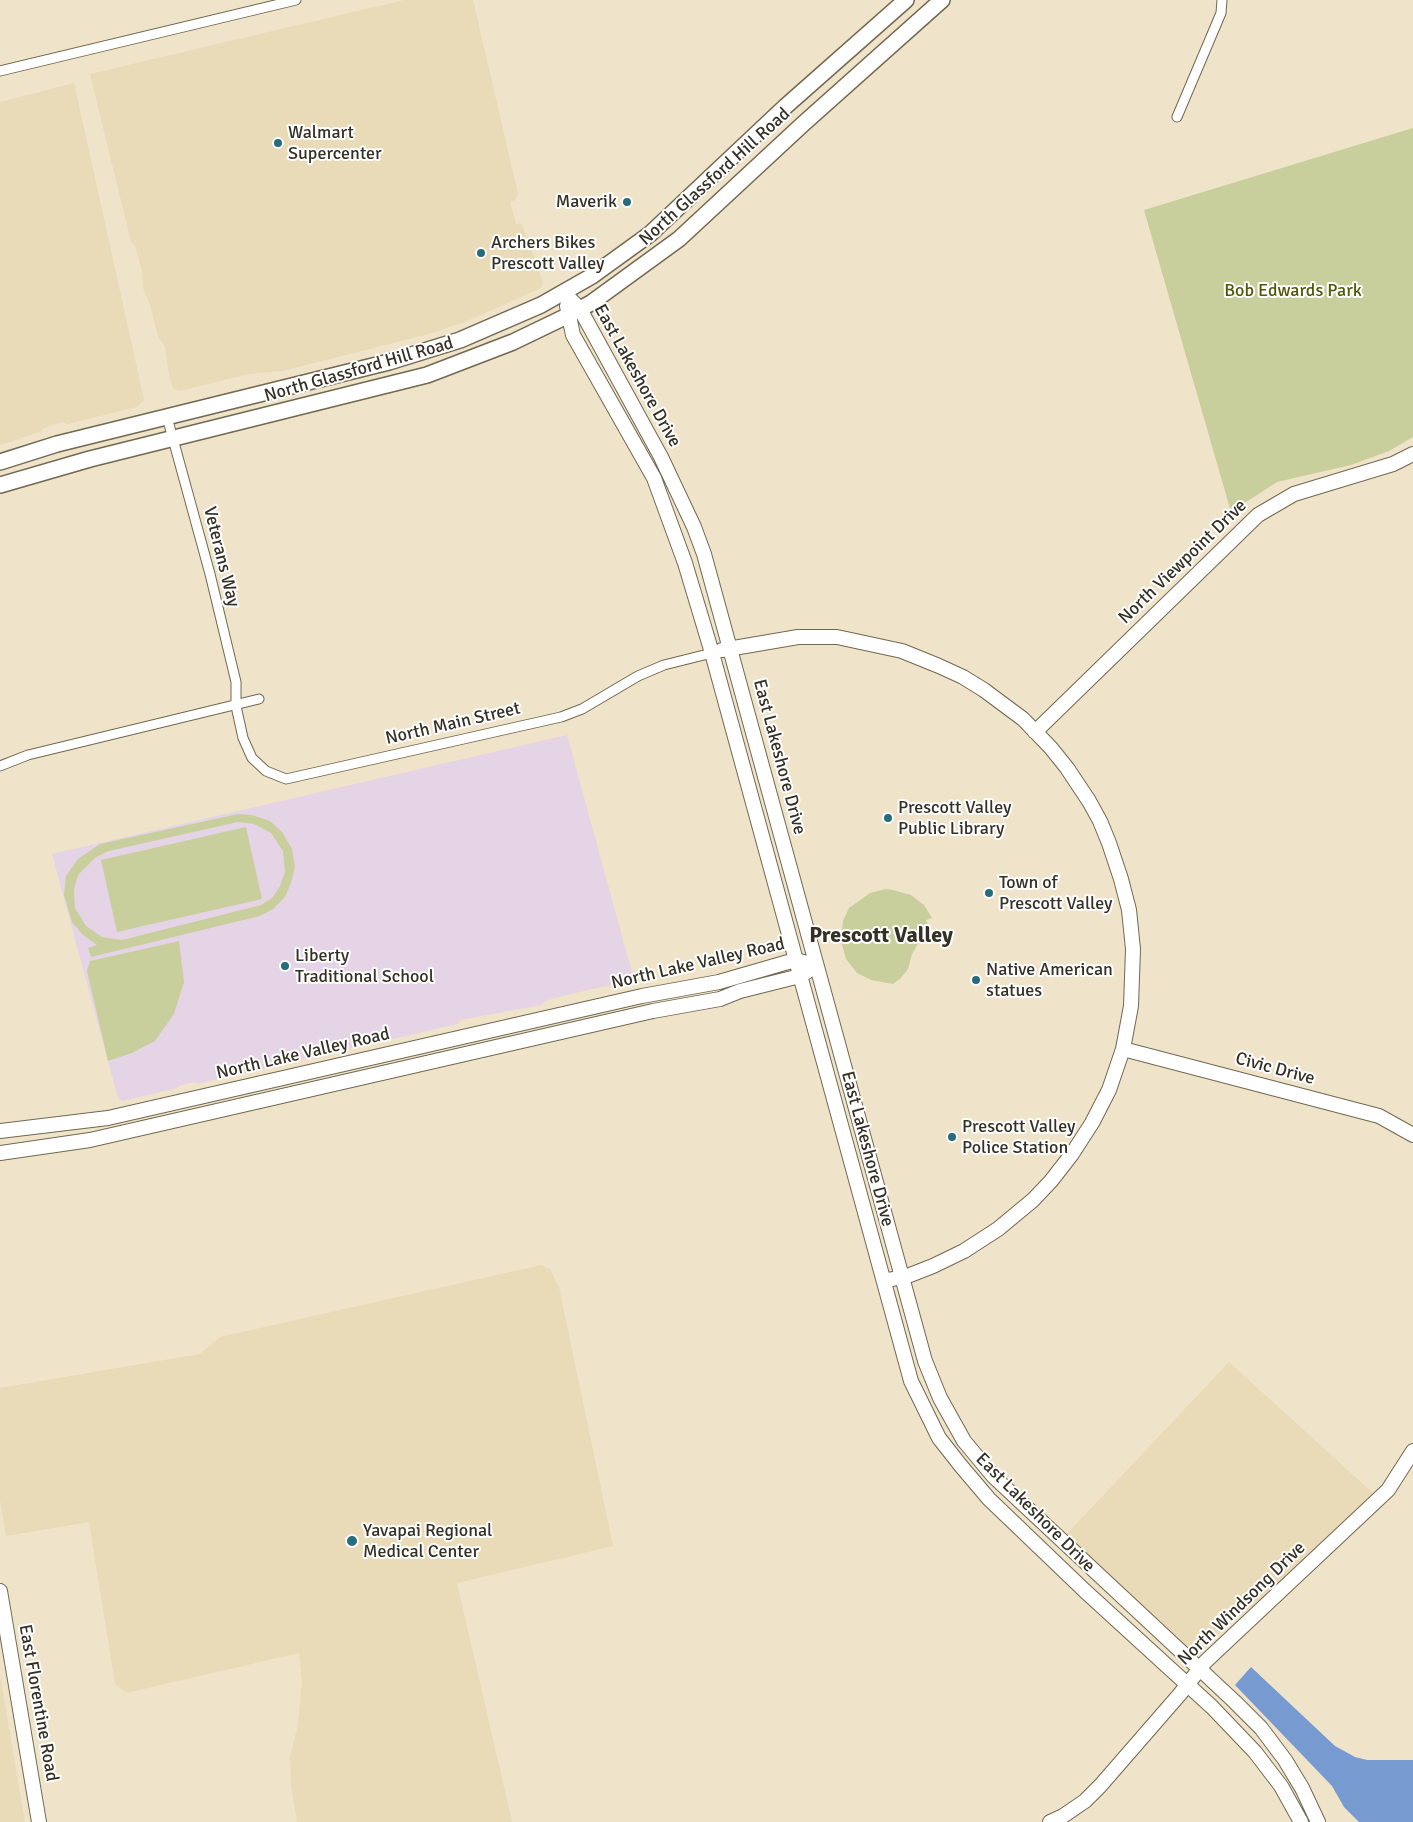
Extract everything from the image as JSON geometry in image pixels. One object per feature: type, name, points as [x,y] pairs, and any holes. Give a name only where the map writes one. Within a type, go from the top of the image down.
[{"type":"main road","name":"North Glassford Hill Road","points":[[0,462],[53,445],[389,362],[460,340],[524,313],[564,293],[592,276],[650,234],[779,113],[906,0]]},
{"type":"main road","name":"North Glassford Hill Road","points":[[0,485],[173,438],[427,374],[513,342],[574,312],[614,287],[678,238],[942,0]]},
{"type":"street","points":[[0,71],[296,0]]},
{"type":"street","points":[[1176,117],[1214,32],[1222,0]]},
{"type":"street","name":"East Lakeshore Drive","points":[[564,293],[668,471],[694,527],[704,554],[925,1361],[940,1398],[964,1440],[994,1478],[1260,1728],[1285,1760],[1302,1788],[1318,1822]]},
{"type":"street","name":"East Lakeshore Drive","points":[[574,312],[573,335],[654,478],[686,563],[910,1381],[939,1438],[996,1506],[1085,1591],[1212,1707],[1255,1752],[1281,1786],[1301,1822]]},
{"type":"street","name":"Veterans Way","points":[[167,417],[210,574],[236,682],[236,706]]},
{"type":"street","name":"North Viewpoint Drive","points":[[1036,732],[1258,515],[1294,494],[1393,464],[1413,454]]},
{"type":"street","points":[[654,478],[668,471]]},
{"type":"street","points":[[712,653],[729,648],[778,640],[820,637],[863,642],[902,651],[963,677],[1023,719],[1066,768],[1089,801],[1106,835],[1120,872],[1128,910],[1133,963],[1132,992],[1123,1049],[1109,1090],[1092,1123],[1063,1167],[1033,1200],[998,1229],[964,1251],[924,1270],[884,1281]]},
{"type":"street","name":"North Main Street","points":[[236,706],[243,738],[252,758],[266,771],[286,779],[560,716],[582,709],[638,676],[664,665],[712,653]]},
{"type":"street","points":[[0,766],[28,755],[259,700]]},
{"type":"street","name":"North Lake Valley Road","points":[[0,1131],[108,1118],[642,996],[719,982],[795,960],[817,965]]},
{"type":"street","name":"North Lake Valley Road","points":[[0,1153],[90,1140],[653,1011],[720,999],[740,991],[800,976],[817,965]]},
{"type":"street","name":"Civic Drive","points":[[1123,1049],[1379,1116],[1413,1135]]},
{"type":"street","name":"North Windsong Drive","points":[[1050,1822],[1084,1801],[1100,1786],[1198,1669],[1388,1490],[1413,1451]]},
{"type":"street","points":[[996,1506],[1010,1493]]},
{"type":"street","name":"East Florentine Road","points":[[0,1591],[39,1822]]},
{"type":"shaded area","points":[[404,0],[473,0],[518,194],[515,200],[510,202],[516,223],[522,224],[543,283],[541,288],[465,322],[425,335],[282,371],[249,374],[180,391],[173,388],[165,347],[158,336],[150,305],[143,288],[142,271],[135,245],[131,242],[90,74]]},
{"type":"shaded area","points":[[74,83],[144,400],[137,407],[68,424],[62,422],[44,428],[40,432],[0,445],[0,102]]},
{"type":"shaded area","points":[[567,735],[634,980],[566,995],[545,1001],[542,1005],[460,1020],[458,1024],[197,1084],[193,1082],[178,1088],[122,1101],[118,1098],[52,854]]},
{"type":"shaded area","name":"Yavapai Regional Medical Center","points":[[541,1265],[550,1269],[559,1287],[613,1546],[457,1583],[512,1822],[297,1822],[291,1787],[290,1757],[298,1724],[302,1681],[299,1653],[126,1693],[115,1684],[89,1522],[6,1536],[0,1500],[0,1388],[200,1354],[220,1337]]},
{"type":"shaded area","points":[[1229,1362],[1374,1494],[1279,1585],[1236,1619],[1200,1652],[1190,1652],[1064,1537]]},
{"type":"shaded area","points":[[0,1675],[25,1822],[0,1822]]},
{"type":"green space","name":"Bob Edwards Park","points":[[1413,128],[1413,437],[1389,451],[1351,465],[1277,482],[1231,512],[1144,210]]},
{"type":"green space","points":[[238,814],[252,815],[270,821],[282,832],[292,849],[295,867],[285,897],[273,909],[260,916],[91,957],[88,948],[97,945],[83,935],[72,922],[64,895],[66,876],[78,859],[100,844]],"holes":[[[238,822],[254,824],[271,833],[283,851],[285,872],[280,886],[273,897],[261,905],[122,940],[102,937],[86,926],[75,908],[74,890],[78,875],[96,857],[109,851]]]},
{"type":"green space","points":[[246,827],[262,899],[117,932],[101,860]]},
{"type":"green space","points":[[886,889],[911,895],[924,905],[932,918],[926,920],[931,932],[925,935],[919,942],[912,954],[908,969],[893,984],[871,980],[857,973],[846,959],[841,941],[843,921],[849,908],[870,893]]},
{"type":"green space","points":[[179,941],[184,982],[174,1014],[155,1041],[132,1053],[108,1061],[87,971],[90,961]]},
{"type":"water","points":[[1251,1667],[1335,1746],[1355,1757],[1367,1760],[1413,1760],[1413,1822],[1359,1822],[1344,1807],[1332,1786],[1235,1685]]},
{"type":"place","name":"Walmart Supercenter","points":[[278,143]]},
{"type":"place","name":"Maverik","points":[[627,202]]},
{"type":"place","name":"Archers Bikes Prescott Valley","points":[[481,253]]},
{"type":"place","name":"Prescott Valley Public Library","points":[[888,818]]},
{"type":"place","name":"Town of Prescott Valley","points":[[989,893]]},
{"type":"place","name":"Liberty Traditional School","points":[[285,966]]},
{"type":"place","name":"Native American statues","points":[[976,980]]},
{"type":"place","name":"Prescott Valley Police Station","points":[[952,1137]]},
{"type":"place","name":"Yavapai Regional Medical Center","points":[[352,1541]]},
{"type":"district","name":"Prescott Valley","points":[[881,936]]}]
